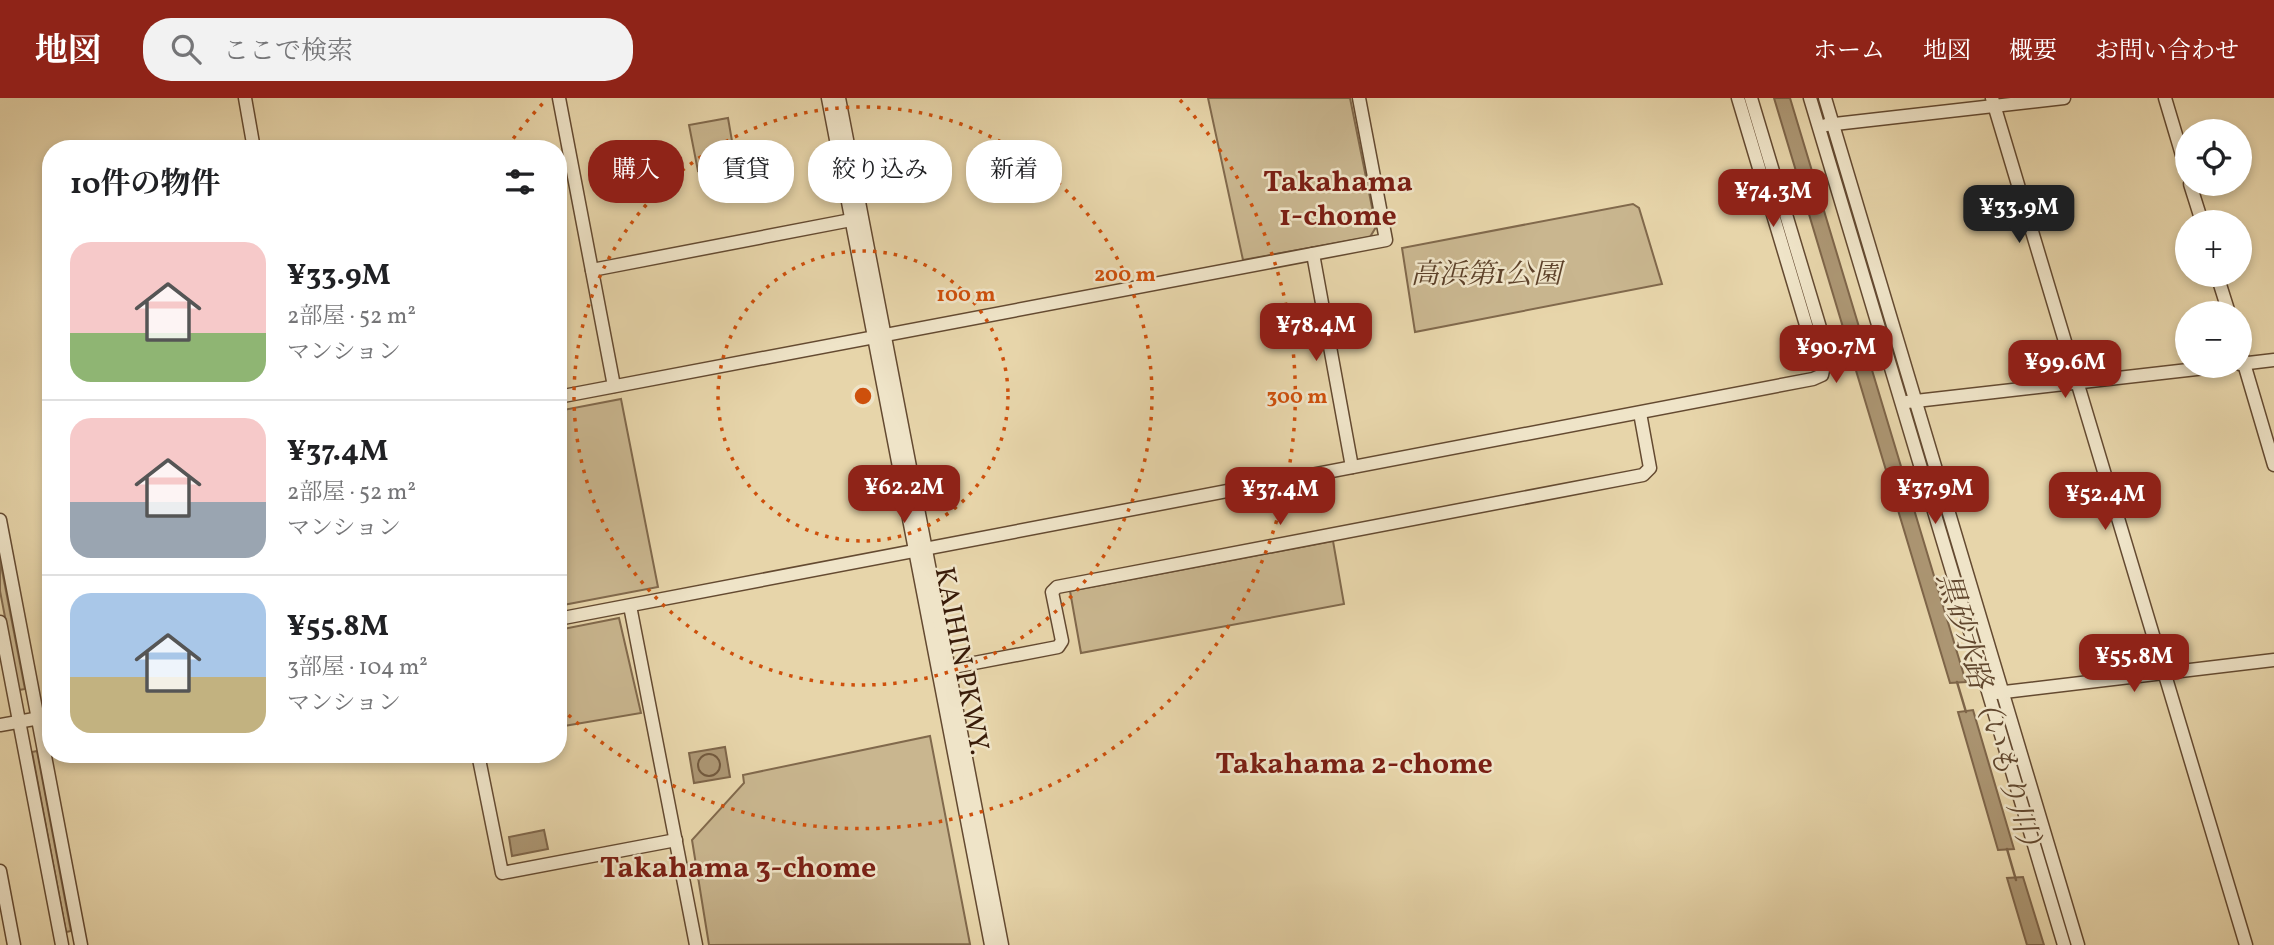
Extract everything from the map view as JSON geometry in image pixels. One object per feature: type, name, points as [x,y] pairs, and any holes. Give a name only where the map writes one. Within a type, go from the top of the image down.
[{"type":"street","points":[[244,98],[252,140]]},
{"type":"street","points":[[559,98],[614,386]]},
{"type":"street","name":"KAIHIN PKWY.","points":[[828,98],[879,337]]},
{"type":"street","name":"KAIHIN PKWY.","points":[[839,98],[879,337],[990,945]]},
{"type":"street","points":[[567,395],[1386,240],[1359,98]]},
{"type":"street","points":[[1738,98],[1815,355],[1824,360]]},
{"type":"street","points":[[567,617],[1805,382],[1822,375],[1827,351],[1751,98]]},
{"type":"street","points":[[1810,98],[1909,402]]},
{"type":"street","points":[[1825,98],[1909,402],[1996,694],[2064,945]]},
{"type":"street","points":[[1818,127],[1994,102],[2064,98]]},
{"type":"street","points":[[2165,98],[2175,131]]},
{"type":"street","points":[[1994,102],[2245,945]]},
{"type":"street","points":[[592,270],[852,220]]},
{"type":"street","points":[[1312,254],[1352,467]]},
{"type":"street","points":[[2252,363],[2274,360]]},
{"type":"street","points":[[1909,402],[2175,371]]},
{"type":"street","points":[[2246,378],[2274,465]]},
{"type":"street","points":[[948,668],[1058,647],[1062,641],[1052,592],[1057,587],[1643,475],[1650,468],[1640,413]]},
{"type":"street","points":[[0,520],[42,708]]},
{"type":"street","name":"KAIHIN PKWY.","points":[[920,551],[948,668],[1002,945]]},
{"type":"street","points":[[630,606],[696,945]]},
{"type":"street","points":[[0,622],[62,945]]},
{"type":"street","points":[[1996,694],[2274,660]]},
{"type":"street","points":[[1996,694],[2078,945]]},
{"type":"street","points":[[0,725],[42,717]]},
{"type":"street","points":[[51,763],[81,945]]},
{"type":"street","points":[[480,763],[502,873],[676,841]]},
{"type":"street","points":[[0,871],[9,943]]},
{"type":"green space","points":[[1208,98],[1350,98],[1376,227],[1370,237],[1243,260]]},
{"type":"green space","points":[[728,118],[732,140],[698,140],[698,171],[689,125]]},
{"type":"green space","name":"高浜第1公園","points":[[1633,204],[1639,208],[1662,284],[1415,332],[1402,248]]},
{"type":"green space","points":[[621,399],[658,587],[567,604],[567,409]]},
{"type":"green space","points":[[1333,541],[1344,604],[1081,653],[1070,591]]},
{"type":"green space","points":[[0,560],[25,689],[19,690],[0,591]]},
{"type":"green space","points":[[619,618],[641,713],[567,725],[567,628]]},
{"type":"green space","points":[[930,736],[970,944],[709,945],[692,840],[744,783],[743,775]]},
{"type":"green space","points":[[37,751],[71,931],[66,932],[32,752]]},
{"type":"water","points":[[1774,98],[1790,98],[1966,682],[1950,683]]},
{"type":"water","points":[[1973,710],[2014,849],[1998,850],[1958,712]]},
{"type":"water","points":[[725,747],[730,777],[694,783],[689,753]]},
{"type":"water","points":[[544,830],[548,849],[512,856],[509,837]]},
{"type":"water","points":[[2023,877],[2044,945],[2027,945],[2007,878]]},
{"type":"waterway","name":"黒砂水路（いもり川）","points":[[1957,682],[1966,712]]},
{"type":"waterway","name":"黒砂水路（いもり川）","points":[[2007,849],[2016,880]]},
{"type":"district","name":"Takahama 1-chome","points":[[1338,200]]},
{"type":"district","name":"Takahama 2-chome","points":[[1354,765]]},
{"type":"district","name":"Takahama 3-chome","points":[[738,869]]}]
